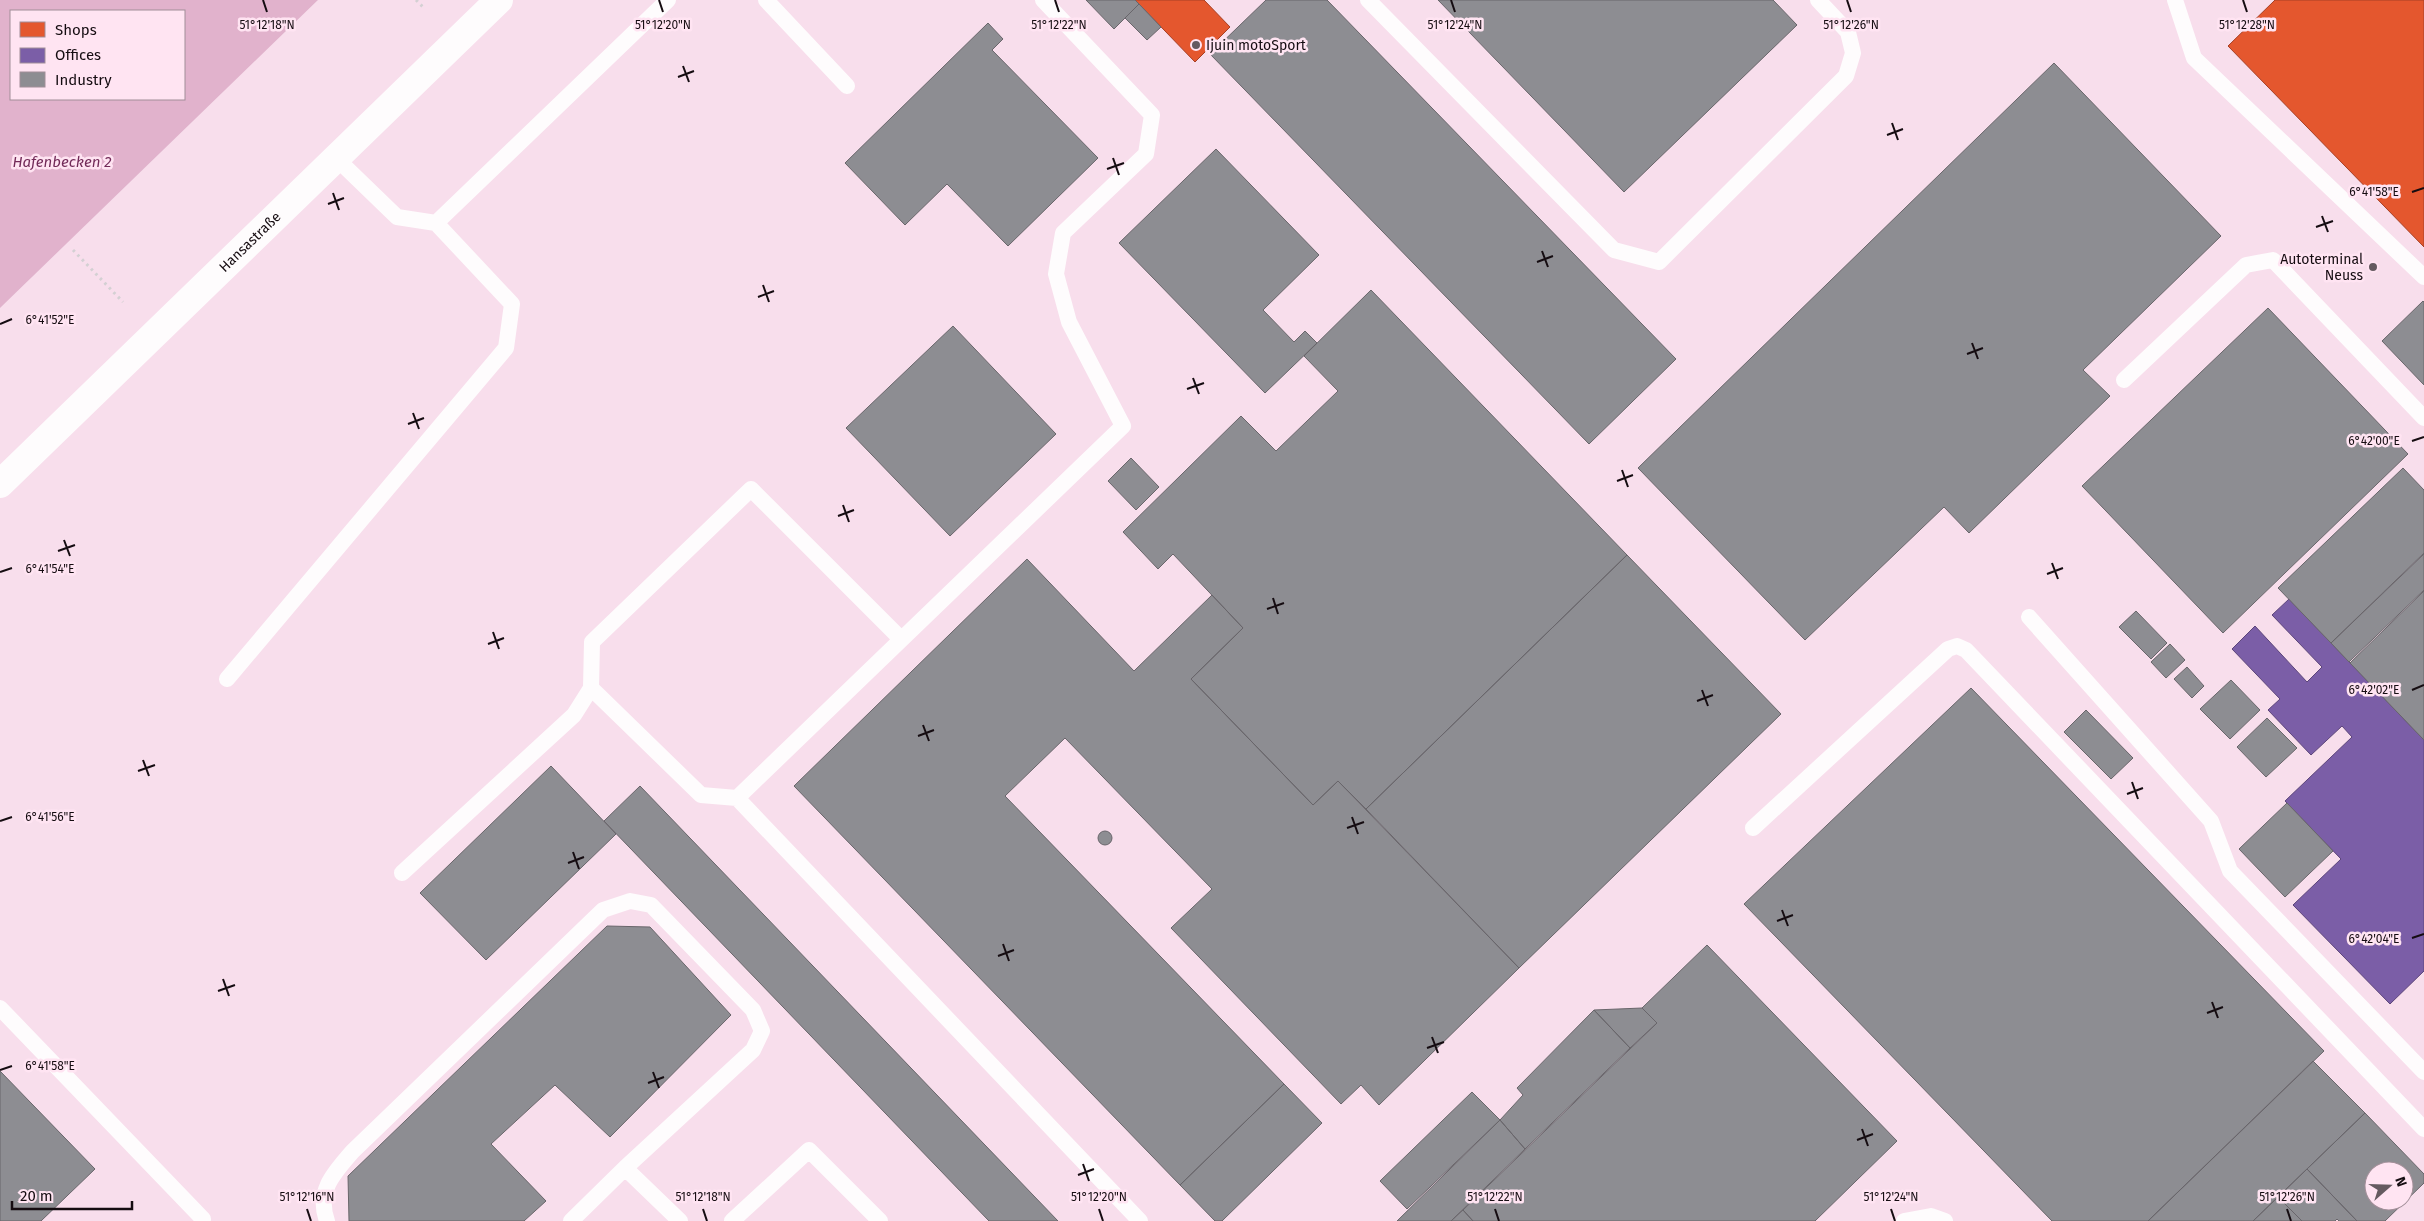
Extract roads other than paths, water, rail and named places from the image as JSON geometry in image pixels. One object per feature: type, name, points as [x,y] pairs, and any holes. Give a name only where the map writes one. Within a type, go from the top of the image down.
[{"type":"street","name":"Hansastraße","points":[[0,484],[499,0]]},
{"type":"lane","points":[[436,223],[668,0]]},
{"type":"lane","points":[[766,0],[847,86]]},
{"type":"lane","points":[[737,798],[1123,426],[1070,322],[1056,274],[1063,233],[1146,154],[1152,115],[1043,0]]},
{"type":"lane","points":[[1368,0],[1614,250],[1658,262],[1846,76],[1853,53],[1848,32],[1818,0]]},
{"type":"lane","points":[[2175,0],[2194,58],[2424,277]]},
{"type":"lane","points":[[227,679],[506,348],[512,304],[436,223],[397,217],[336,158]]},
{"type":"lane","points":[[2124,380],[2246,265],[2273,260],[2424,418]]},
{"type":"lane","points":[[402,873],[574,715],[591,688],[592,642],[750,490],[901,639]]},
{"type":"lane","points":[[2029,617],[2212,822],[2230,872],[2424,1072]]},
{"type":"lane","points":[[1753,828],[1948,649],[1957,646],[1966,650],[2424,1129]]},
{"type":"lane","points":[[591,688],[700,795],[737,798],[1140,1221]]},
{"type":"lane","points":[[327,1221],[322,1209],[329,1179],[353,1151],[603,910],[630,901],[651,905],[753,1010],[762,1031],[753,1050],[625,1168],[571,1221]]},
{"type":"lane","points":[[0,1008],[203,1219],[201,1221]]},
{"type":"lane","points":[[732,1221],[809,1150],[880,1221]]},
{"type":"lane","points":[[625,1168],[680,1221]]},
{"type":"lane","points":[[1904,1221],[1931,1216],[1945,1221]]},
{"type":"water","name":"Hafenbecken 2","points":[[0,0],[318,0],[0,308]]},
{"type":"place","name":"Ijuin motoSport","points":[[1196,45]]},
{"type":"place","name":"Autoterminal Neuss","points":[[2373,267]]}]
